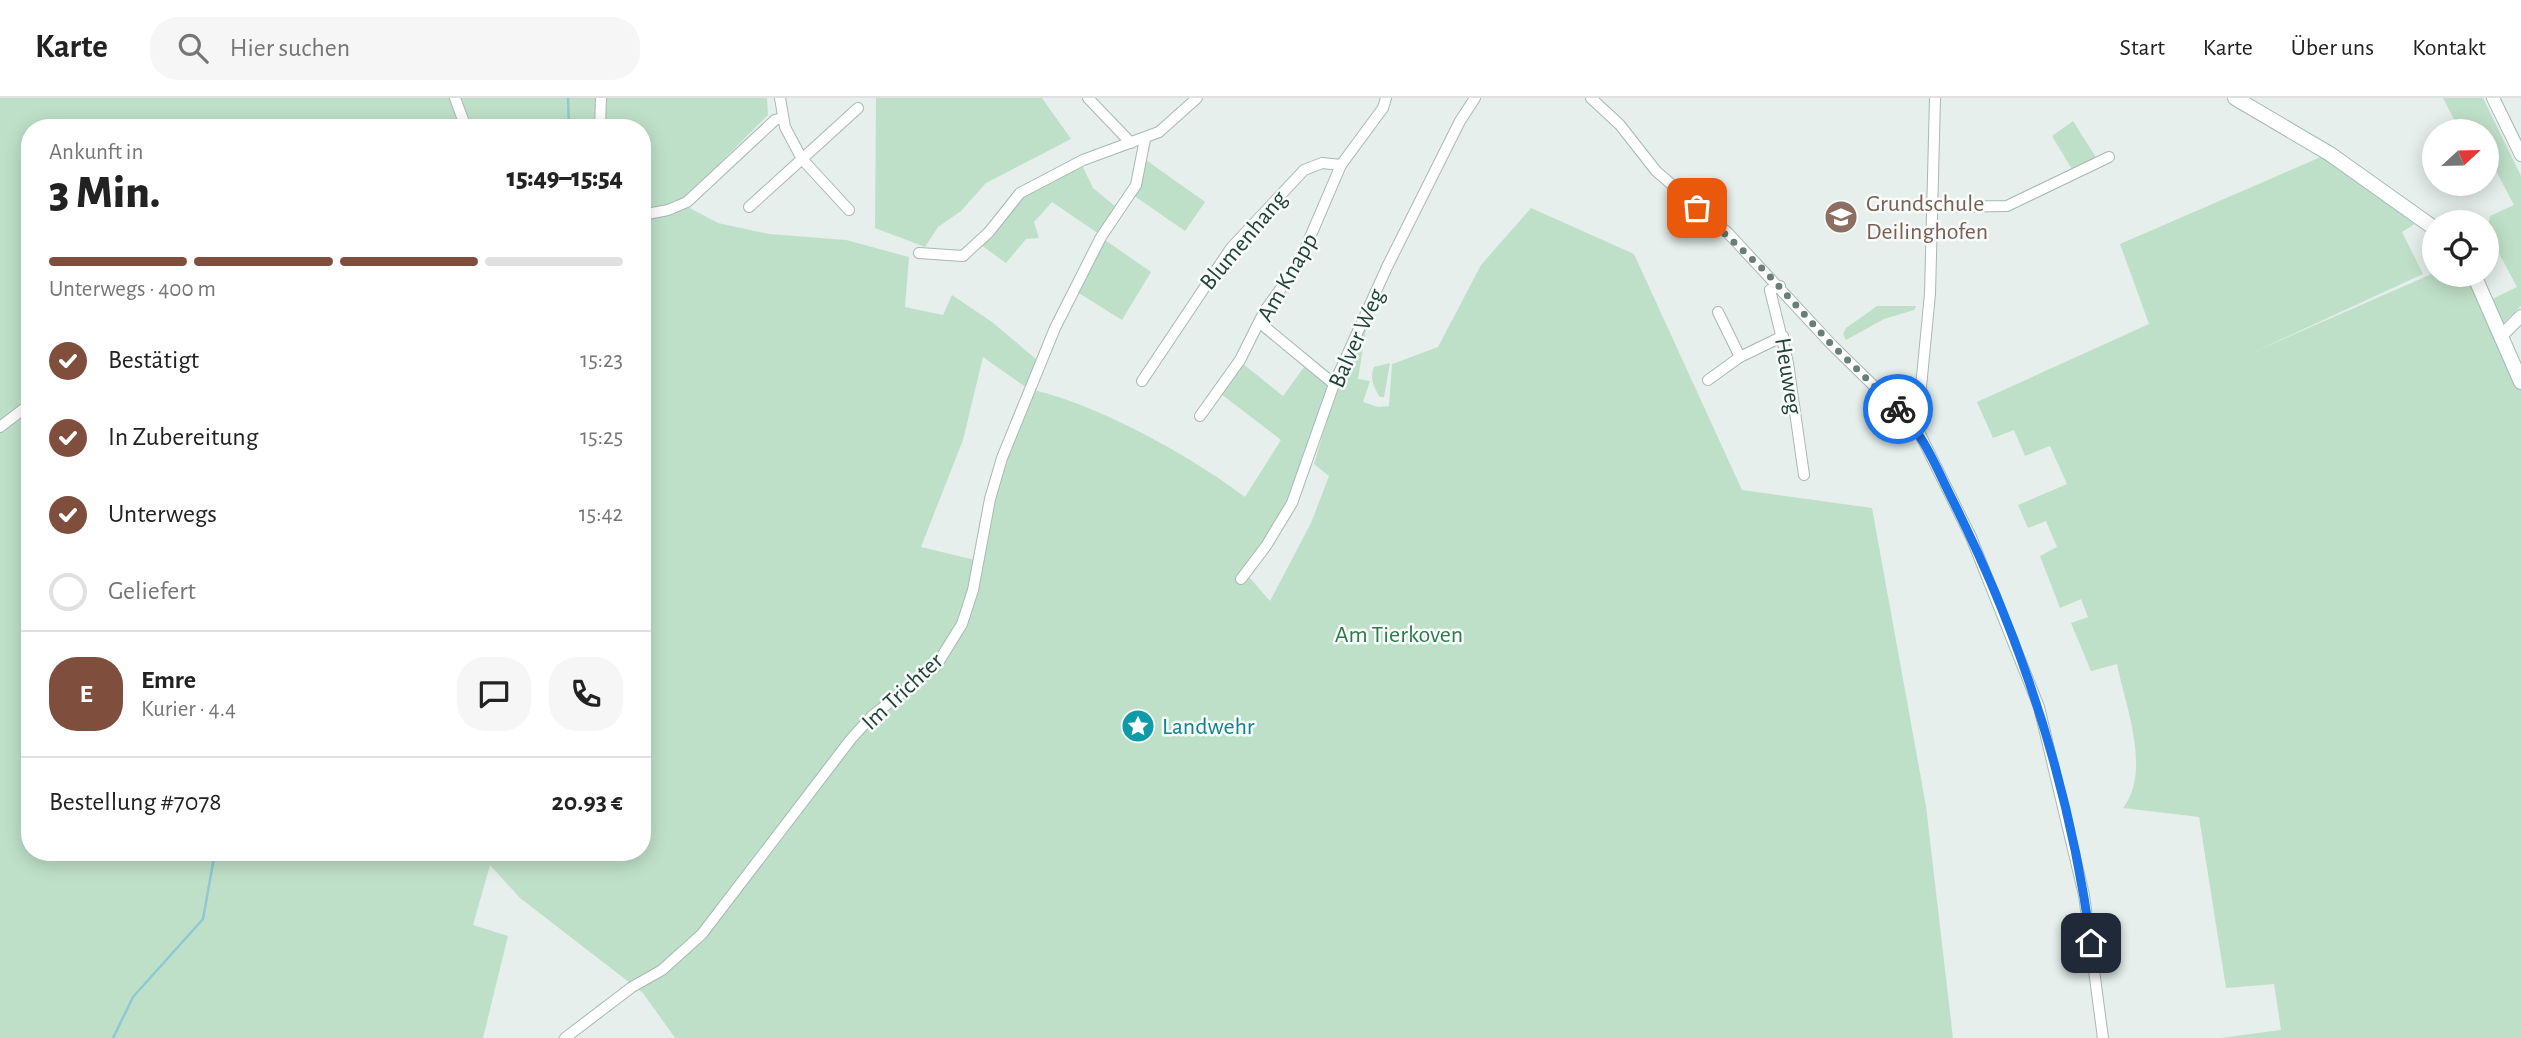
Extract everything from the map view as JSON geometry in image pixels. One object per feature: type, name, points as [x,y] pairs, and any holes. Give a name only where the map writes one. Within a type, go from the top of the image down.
[{"type":"main road","points":[[2235,98],[2330,154],[2422,219]]},
{"type":"main road","points":[[2479,287],[2521,382]]},
{"type":"street","points":[[455,98],[463,119]]},
{"type":"street","points":[[600,119],[601,98]]},
{"type":"street","points":[[780,98],[788,137],[803,159],[849,210]]},
{"type":"street","points":[[1088,98],[1131,143]]},
{"type":"street","name":"Am Knapp","points":[[1200,416],[1240,360],[1301,259],[1341,165],[1383,108],[1386,98]]},
{"type":"street","name":"Balver Weg","points":[[1241,579],[1266,546],[1292,503],[1334,383],[1387,267],[1460,121],[1475,98]]},
{"type":"street","points":[[1591,98],[1620,125],[1656,171],[1728,233],[1832,345],[1917,428],[1971,537],[2039,707],[2084,895],[2103,1038]]},
{"type":"street","points":[[1917,428],[1928,319],[1936,98]]},
{"type":"street","points":[[2493,98],[2521,155]]},
{"type":"street","points":[[919,253],[962,256],[982,239],[1020,193],[1083,160],[1159,132],[1195,99]]},
{"type":"street","points":[[749,207],[858,108]]},
{"type":"street","points":[[651,214],[668,211],[687,202],[775,120],[782,118]]},
{"type":"street","name":"Im Trichter","points":[[565,1038],[632,988],[662,970],[702,934],[851,739],[880,709],[936,666],[943,656],[969,604],[1002,458],[1055,328],[1091,256],[1136,185],[1145,139]]},
{"type":"street","points":[[1934,207],[2007,206],[2109,156]]},
{"type":"street","name":"Blumenhang","points":[[1143,381],[1230,248],[1304,170],[1322,163],[1341,165]]},
{"type":"street","name":"Heuweg","points":[[1780,286],[1770,290],[1783,336],[1804,475]]},
{"type":"street","points":[[1718,312],[1740,357]]},
{"type":"street","points":[[2502,335],[2521,316]]},
{"type":"street","points":[[1260,323],[1334,383]]},
{"type":"street","points":[[1708,380],[1740,357],[1783,336]]},
{"type":"street","points":[[0,427],[21,411]]},
{"type":"green space","name":"Am Tierkoven","points":[[0,98],[767,98],[768,115],[680,203],[718,223],[769,234],[846,240],[909,257],[905,307],[943,315],[952,295],[992,322],[1036,359],[1027,388],[983,357],[963,440],[921,547],[975,560],[996,460],[1033,390],[1086,407],[1144,434],[1199,465],[1245,497],[1281,440],[1221,394],[1242,363],[1283,396],[1304,367],[1333,385],[1309,462],[1291,508],[1249,577],[1270,601],[1311,523],[1329,476],[1314,464],[1338,383],[1362,331],[1366,330],[1358,379],[1370,381],[1363,402],[1378,407],[1389,406],[1392,364],[1438,347],[1481,265],[1531,208],[1634,254],[1742,490],[1872,508],[1926,806],[1953,1038],[675,1038],[643,993],[520,898],[490,865],[473,925],[508,936],[483,1038],[0,1038]]},
{"type":"green space","points":[[876,98],[1042,98],[1071,139],[986,183],[961,211],[938,227],[925,247],[875,228]]},
{"type":"green space","points":[[2443,98],[2483,98],[2493,119],[2454,119]]},
{"type":"green space","points":[[2073,121],[2097,159],[2073,171],[2052,136]]},
{"type":"green space","points":[[2499,131],[2521,176],[2521,306],[2502,324],[2490,300],[2517,287],[2499,253],[2499,212],[2514,205],[2499,177]]},
{"type":"green space","points":[[2323,156],[2415,224],[2402,232],[2422,274],[2256,351],[2422,278],[2422,287],[2475,287],[2521,386],[2521,1038],[2220,1038],[2281,1030],[2274,984],[2226,988],[2199,817],[2123,808],[2131,793],[2136,757],[2117,664],[2091,671],[2071,623],[2088,617],[2081,599],[2060,608],[2040,556],[2057,547],[2046,521],[2028,528],[2018,505],[2067,484],[2050,446],[2025,456],[2014,430],[1993,438],[1977,402],[2149,324],[2120,244]]},
{"type":"green space","points":[[1146,160],[1205,202],[1185,231],[1133,195]]},
{"type":"green space","points":[[1082,165],[1093,188],[1116,207],[1099,234],[1052,202],[1034,222],[1039,238],[1026,239],[1006,263],[981,245],[1021,196]]},
{"type":"green space","points":[[1105,240],[1151,272],[1122,320],[1077,292]]},
{"type":"green space","points":[[1877,306],[1916,306],[1914,310],[1884,319],[1846,340],[1843,334],[1846,328]]},
{"type":"green space","points":[[1390,363],[1384,397],[1380,397],[1373,383],[1374,367]]},
{"type":"waterway","points":[[568,98],[569,119]]},
{"type":"waterway","points":[[113,1038],[133,997],[203,919],[213,861]]},
{"type":"way so far","points":[[1697,208],[1728,233],[1832,345],[1898,409]]},
{"type":"place","name":"Grundschule Deilinghofen","points":[[1841,217]]},
{"type":"place","name":"Landwehr","points":[[1138,726]]},
{"type":"route","points":[[1898,409],[1917,428],[1971,537],[2039,707],[2084,895],[2091,943]]}]
